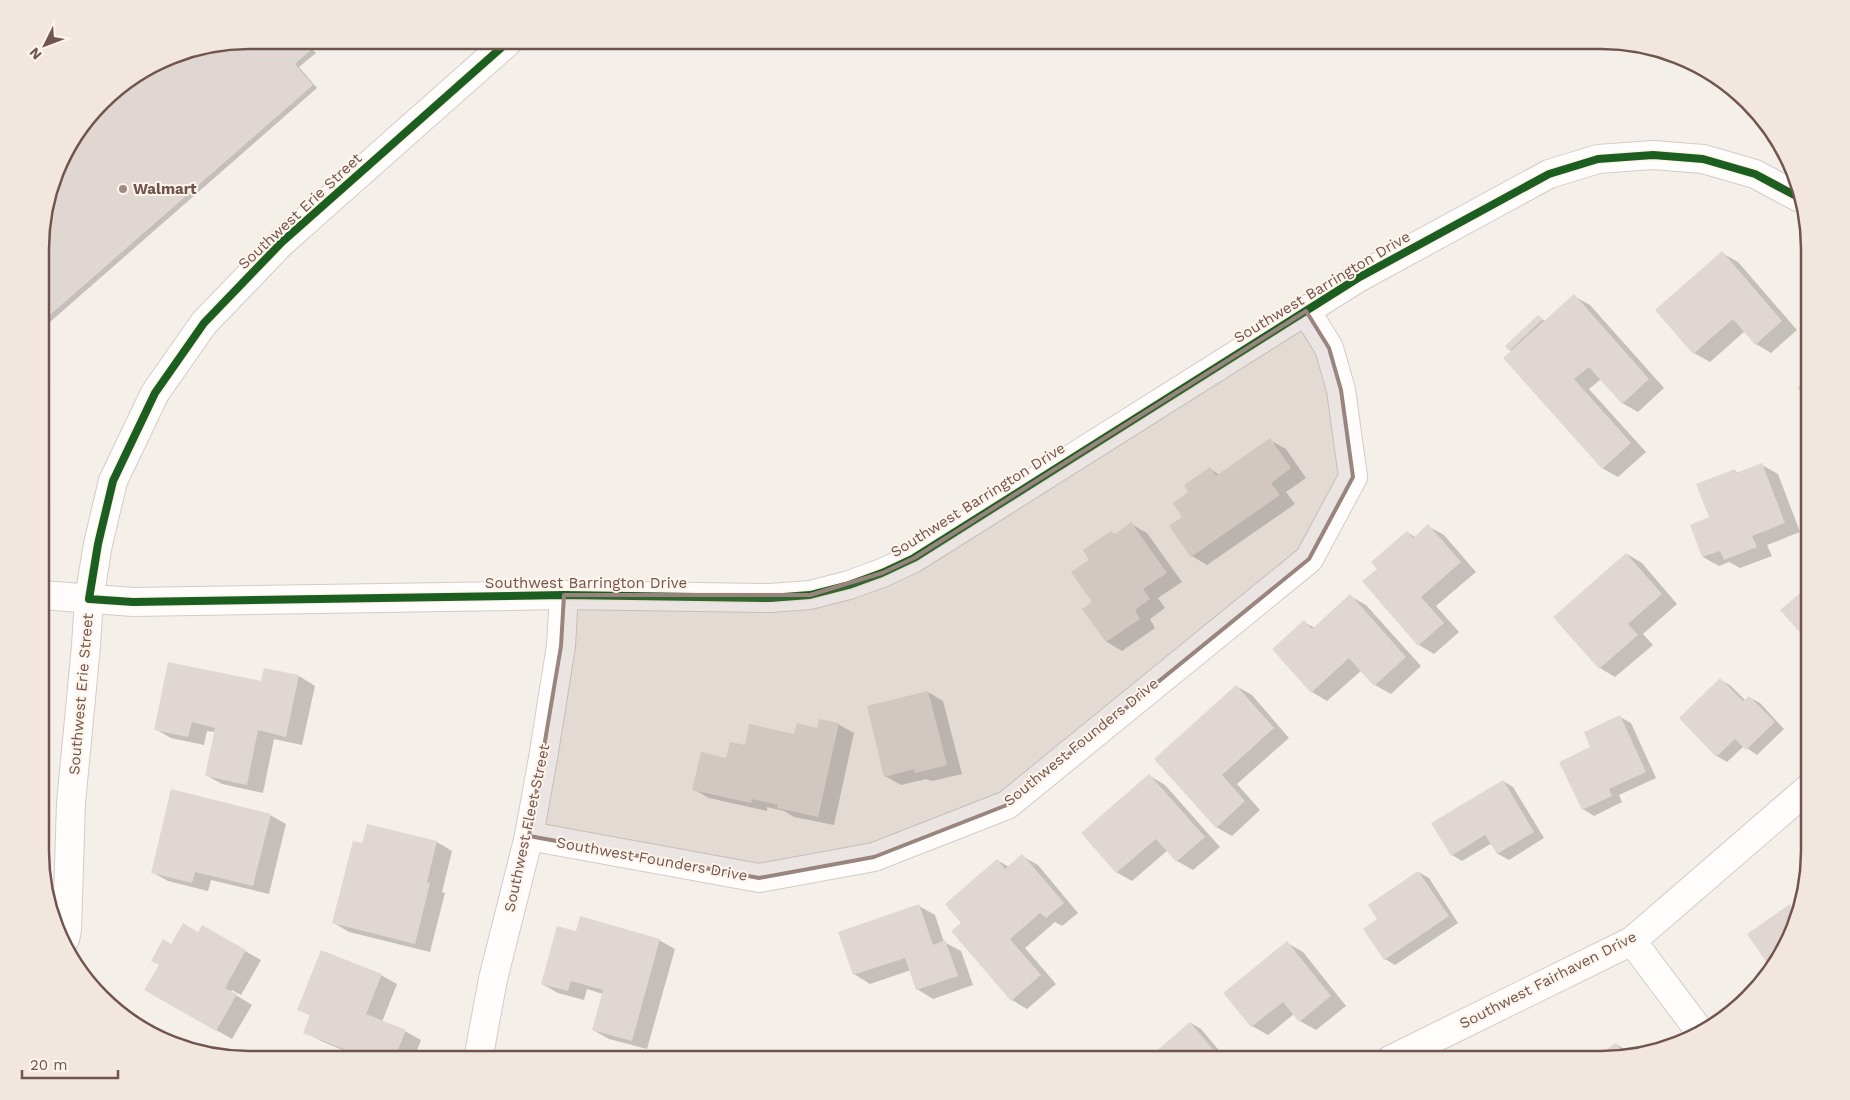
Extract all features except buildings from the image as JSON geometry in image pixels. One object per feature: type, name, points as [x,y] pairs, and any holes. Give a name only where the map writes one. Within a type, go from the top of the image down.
[{"type":"street","name":"Southwest Erie Street","points":[[66,932],[71,803],[89,600],[98,544],[113,481],[155,392],[204,323],[282,242],[500,49]]},
{"type":"street","name":"Southwest Barrington Drive","points":[[49,596],[133,602],[564,595],[760,598],[810,595],[849,585],[882,573],[914,558],[1358,278],[1549,174],[1598,159],[1653,155],[1703,159],[1755,174],[1793,195]]},
{"type":"street","name":"Southwest Founders Drive","points":[[529,836],[759,878],[874,857],[1006,805],[1309,559],[1353,477],[1341,390],[1328,348],[1306,311]]},
{"type":"street","name":"Southwest Fleet Street","points":[[480,1051],[493,979],[529,836],[561,646],[564,595]]},
{"type":"street","name":"Southwest Fairhaven Drive","points":[[1408,1051],[1632,941],[1801,795]]},
{"type":"street","points":[[1632,941],[1696,1027]]},
{"type":"highlighted area","points":[[1306,311],[1329,348],[1341,390],[1353,477],[1309,559],[1007,805],[874,857],[759,878],[529,836],[561,646],[564,595],[810,595],[882,573],[914,558]]},
{"type":"cycle path","points":[[500,49],[282,242],[204,323],[155,393],[113,481],[98,544],[89,599],[133,602],[564,595],[770,598],[810,595],[849,585],[882,573],[914,558],[1358,278],[1549,174],[1598,159],[1653,155],[1703,159],[1755,174],[1793,195]]},
{"type":"place","name":"Walmart","points":[[123,189]]}]
